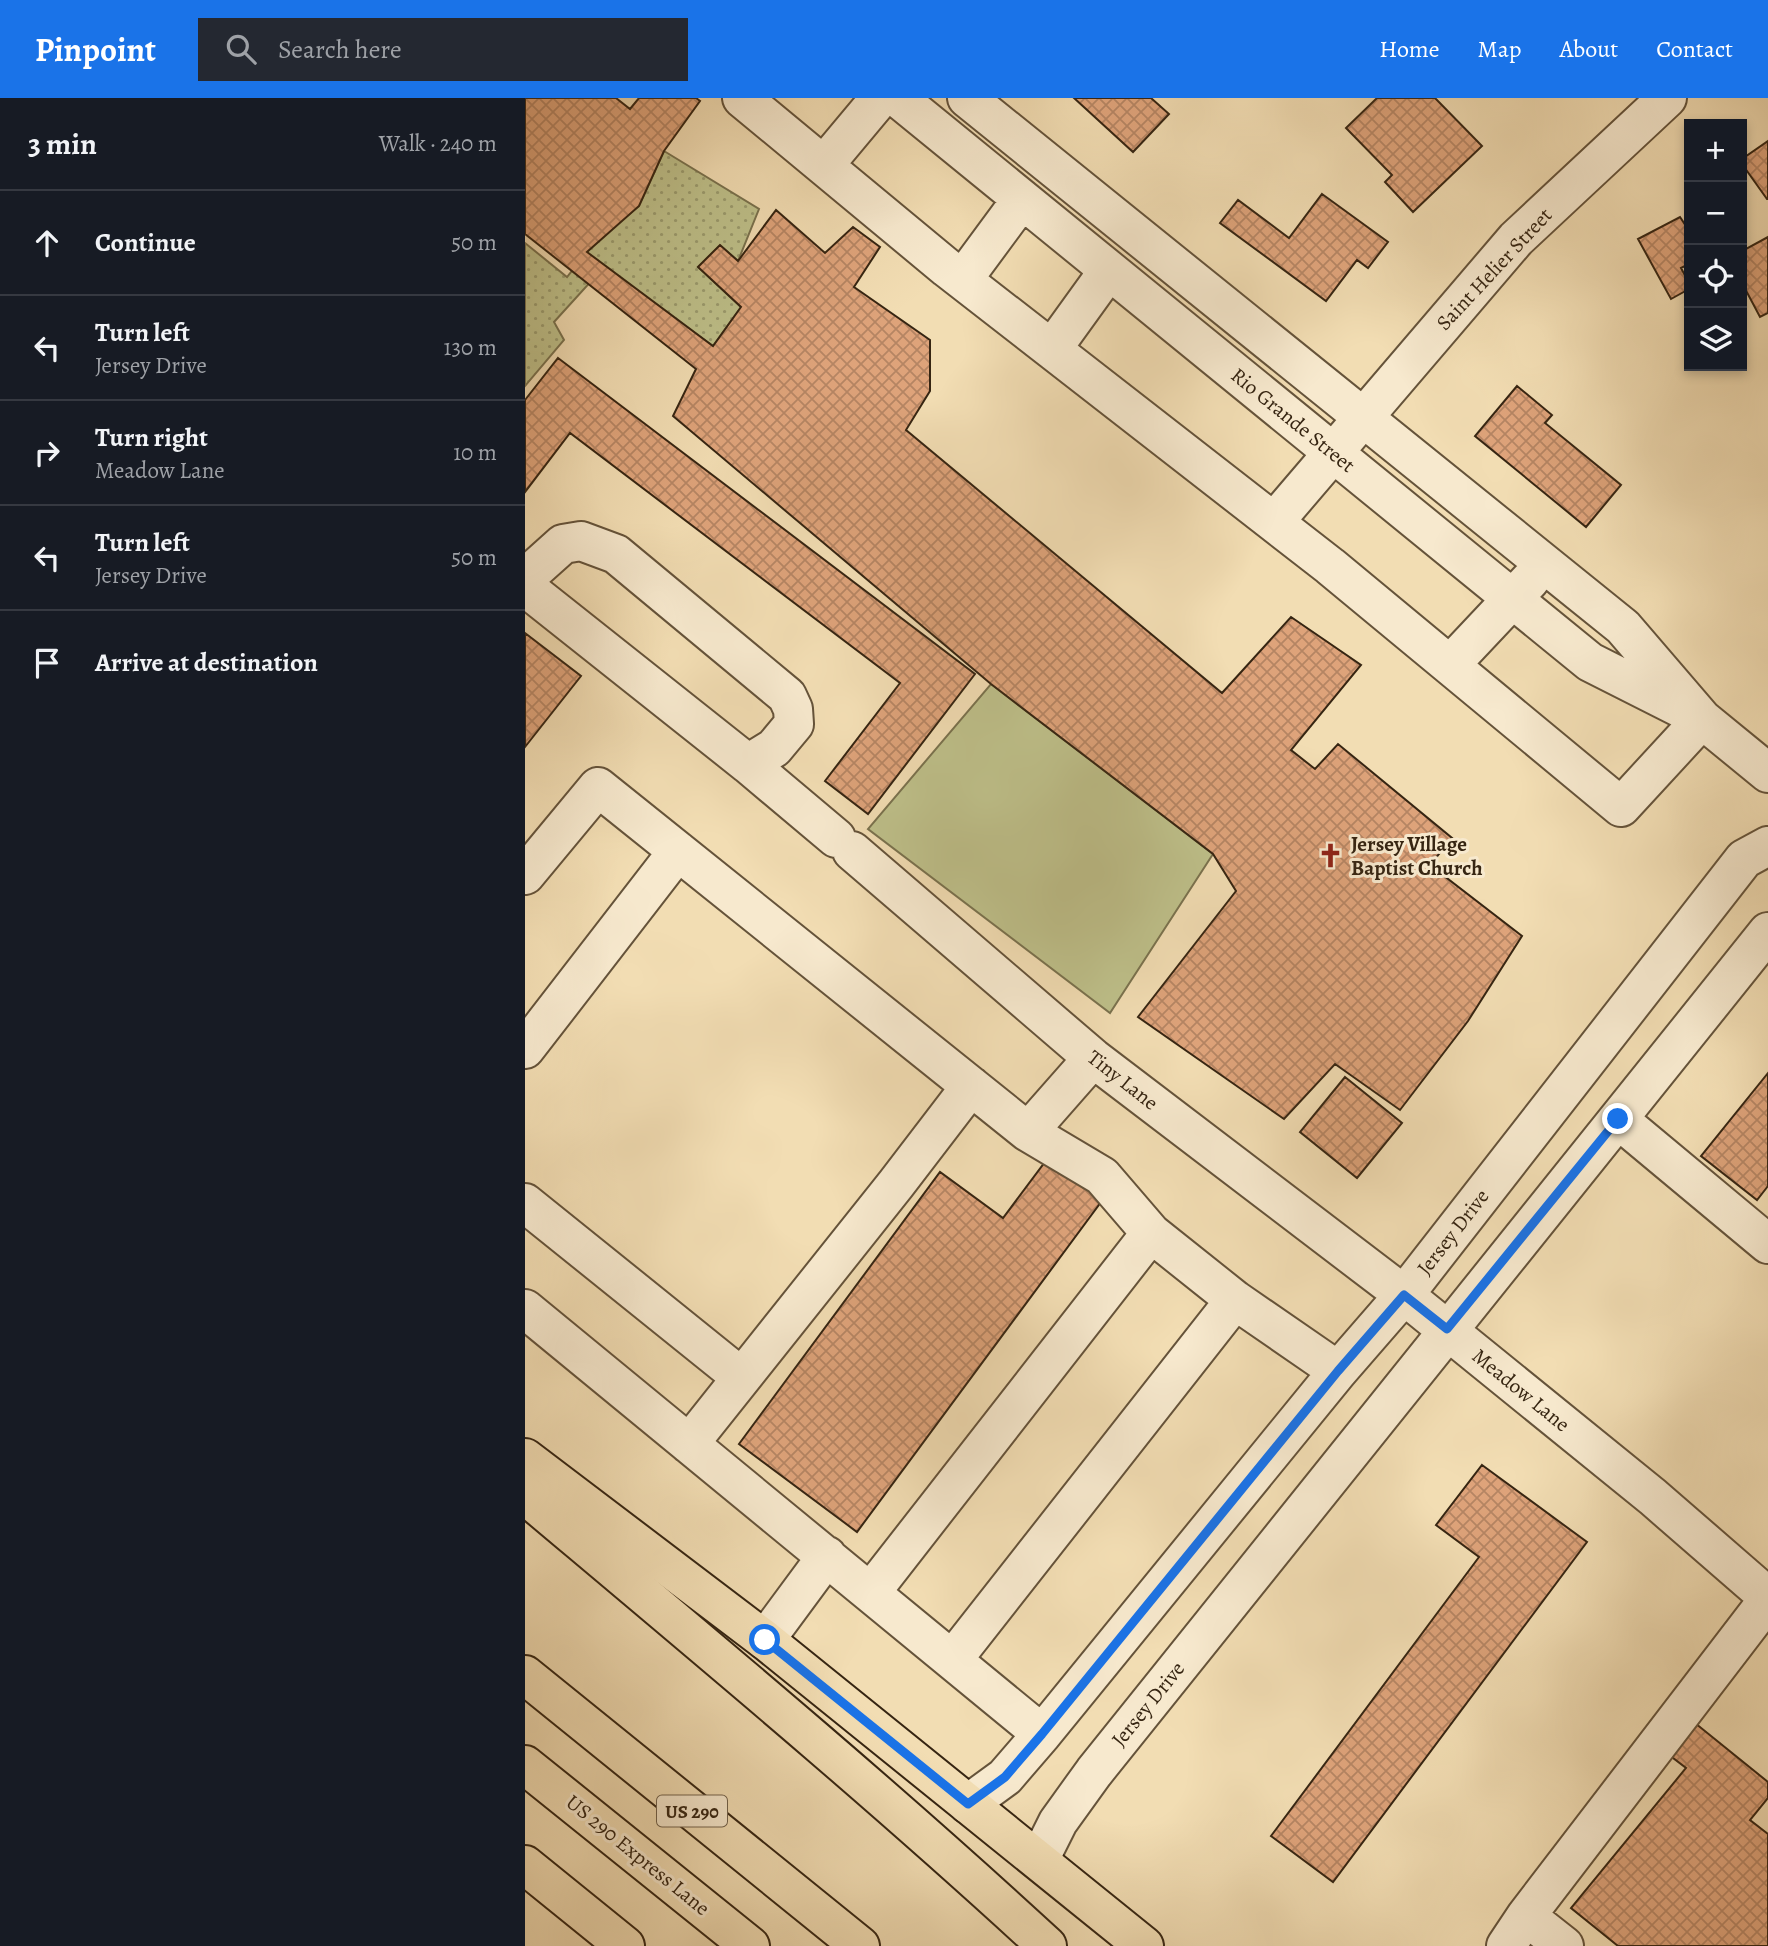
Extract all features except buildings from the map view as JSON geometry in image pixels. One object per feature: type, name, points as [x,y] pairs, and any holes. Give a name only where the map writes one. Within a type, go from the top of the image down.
[{"type":"main road","points":[[525,1458],[765,1640],[1144,1946]]},
{"type":"main road","points":[[525,1495],[812,1735],[940,1847],[1047,1946]]},
{"type":"main road","name":"US 290","points":[[525,1675],[860,1946]]},
{"type":"main road","name":"US 290 Express Lane","points":[[525,1765],[750,1946]]},
{"type":"main road","points":[[525,1865],[625,1946]]},
{"type":"street","points":[[741,98],[963,279],[1274,522],[1621,807],[1702,719]]},
{"type":"street","points":[[824,165],[880,98]]},
{"type":"street","name":"Rio Grande Street","points":[[898,98],[1590,662],[1702,719]]},
{"type":"street","name":"Rio Grande Street","points":[[967,98],[1623,627],[1702,719],[1768,774]]},
{"type":"street","name":"Saint Helier Street","points":[[1274,522],[1516,239],[1667,98]]},
{"type":"street","points":[[963,279],[1023,200]]},
{"type":"street","points":[[1052,349],[1109,270]]},
{"type":"street","points":[[525,578],[563,544],[581,541],[616,554],[787,696],[793,709],[794,724],[774,748],[748,764]]},
{"type":"street","points":[[1450,665],[1545,564]]},
{"type":"street","name":"Tiny Lane","points":[[525,587],[748,764],[1093,1058],[1404,1295]]},
{"type":"street","points":[[525,875],[598,787],[1028,1132],[1101,1175],[1151,1233],[1235,1300],[1338,1371]]},
{"type":"street","name":"Jersey Drive","points":[[968,1804],[1005,1777],[1042,1734],[1338,1371],[1404,1295],[1744,859],[1768,846]]},
{"type":"street","points":[[525,1049],[678,851]]},
{"type":"street","name":"Jersey Drive","points":[[1039,1860],[1058,1822],[1094,1772],[1768,932]]},
{"type":"street","points":[[1028,1132],[1093,1058]]},
{"type":"street","points":[[689,1444],[971,1086]]},
{"type":"street","points":[[1618,1119],[1768,1244]]},
{"type":"street","points":[[525,1203],[741,1377]]},
{"type":"street","points":[[871,1592],[1151,1233]]},
{"type":"street","name":"Meadow Lane","points":[[1404,1295],[1638,1486],[1768,1599]]},
{"type":"street","points":[[953,1659],[1235,1300]]},
{"type":"street","points":[[525,1309],[1042,1734]]},
{"type":"street","points":[[765,1640],[827,1556]]},
{"type":"street","points":[[1564,1946],[1516,1931],[1768,1599]]},
{"type":"green space","points":[[664,151],[759,209],[738,261],[720,245],[698,267],[741,307],[713,346],[603,268],[554,322],[564,340],[525,386],[525,243],[567,277],[594,243],[639,206]]},
{"type":"green space","points":[[991,684],[1213,854],[1110,1013],[868,829]]},
{"type":"place","name":"Jersey Village Baptist Church","points":[[1331,856]]},
{"type":"route","points":[[765,1640],[968,1804],[1005,1777],[1042,1734],[1338,1371],[1404,1295],[1447,1329],[1618,1119]]}]
